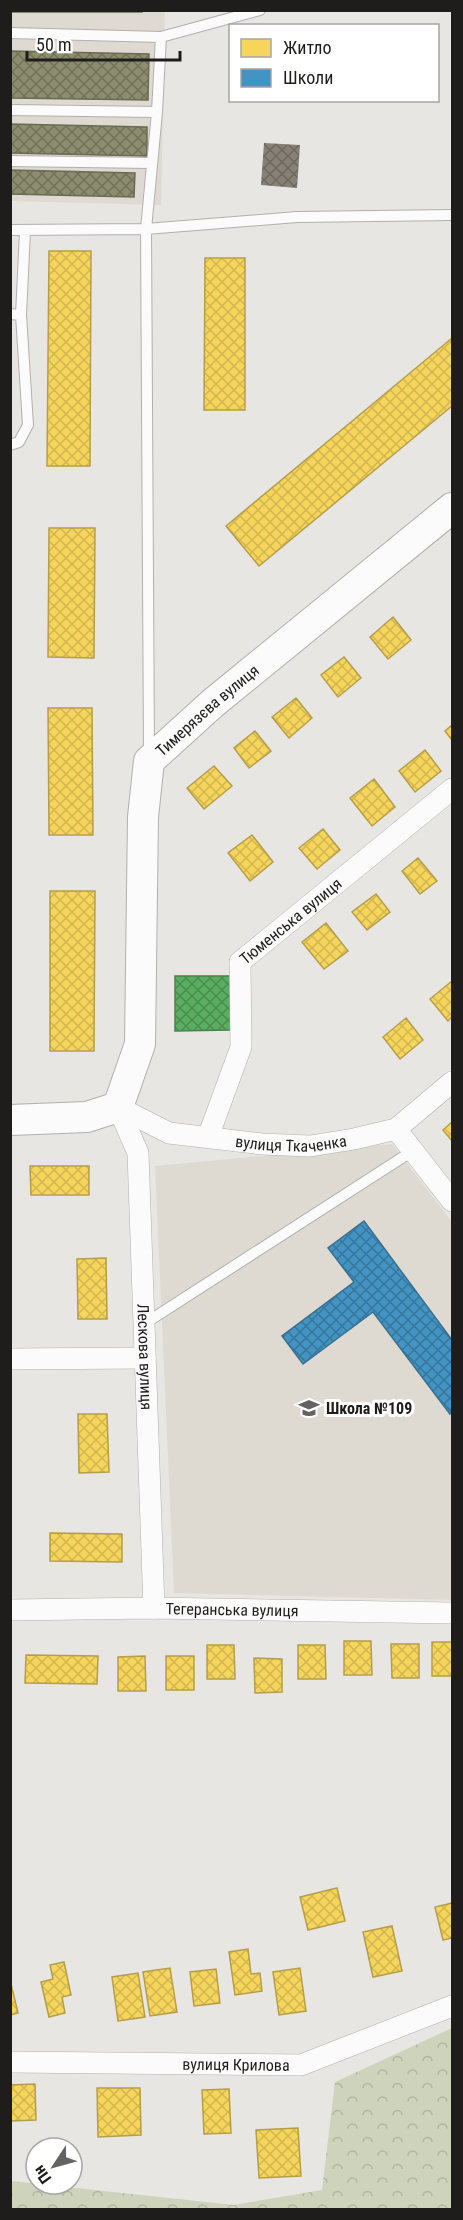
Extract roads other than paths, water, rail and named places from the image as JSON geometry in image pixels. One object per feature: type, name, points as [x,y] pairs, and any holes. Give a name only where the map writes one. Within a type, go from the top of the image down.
[{"type":"street","name":"Тимерязєва вулиця","points":[[118,1107],[140,1044],[143,817],[149,761],[213,703],[453,508]]},
{"type":"street","name":"Тюменська вулиця","points":[[208,1137],[241,1047],[240,962],[453,789]]},
{"type":"street","name":"вулиця Ткаченка","points":[[118,1107],[169,1133],[262,1144],[309,1146],[396,1129],[453,1082]]},
{"type":"street","points":[[10,1120],[87,1117],[118,1107]]},
{"type":"street","name":"Лескова вулиця","points":[[118,1107],[138,1152],[154,1608]]},
{"type":"street","points":[[396,1129],[453,1201]]},
{"type":"street","points":[[10,1359],[145,1358]]},
{"type":"street","name":"Тегеранська вулиця","points":[[10,1610],[154,1608],[453,1613]]},
{"type":"street","name":"вулиця Крилова","points":[[10,2062],[302,2065],[453,2006]]},
{"type":"lane","points":[[10,33],[162,37],[260,10]]},
{"type":"lane","points":[[149,761],[146,229],[162,37]]},
{"type":"lane","points":[[10,110],[157,112]]},
{"type":"lane","points":[[10,161],[152,163]]},
{"type":"lane","points":[[10,230],[146,229],[297,217],[453,215]]},
{"type":"lane","points":[[10,445],[19,442],[28,425],[16,314],[25,231]]},
{"type":"lane","points":[[144,1324],[414,1150]]},
{"type":"place","name":"Школа №109","points":[[309,1408]]}]
